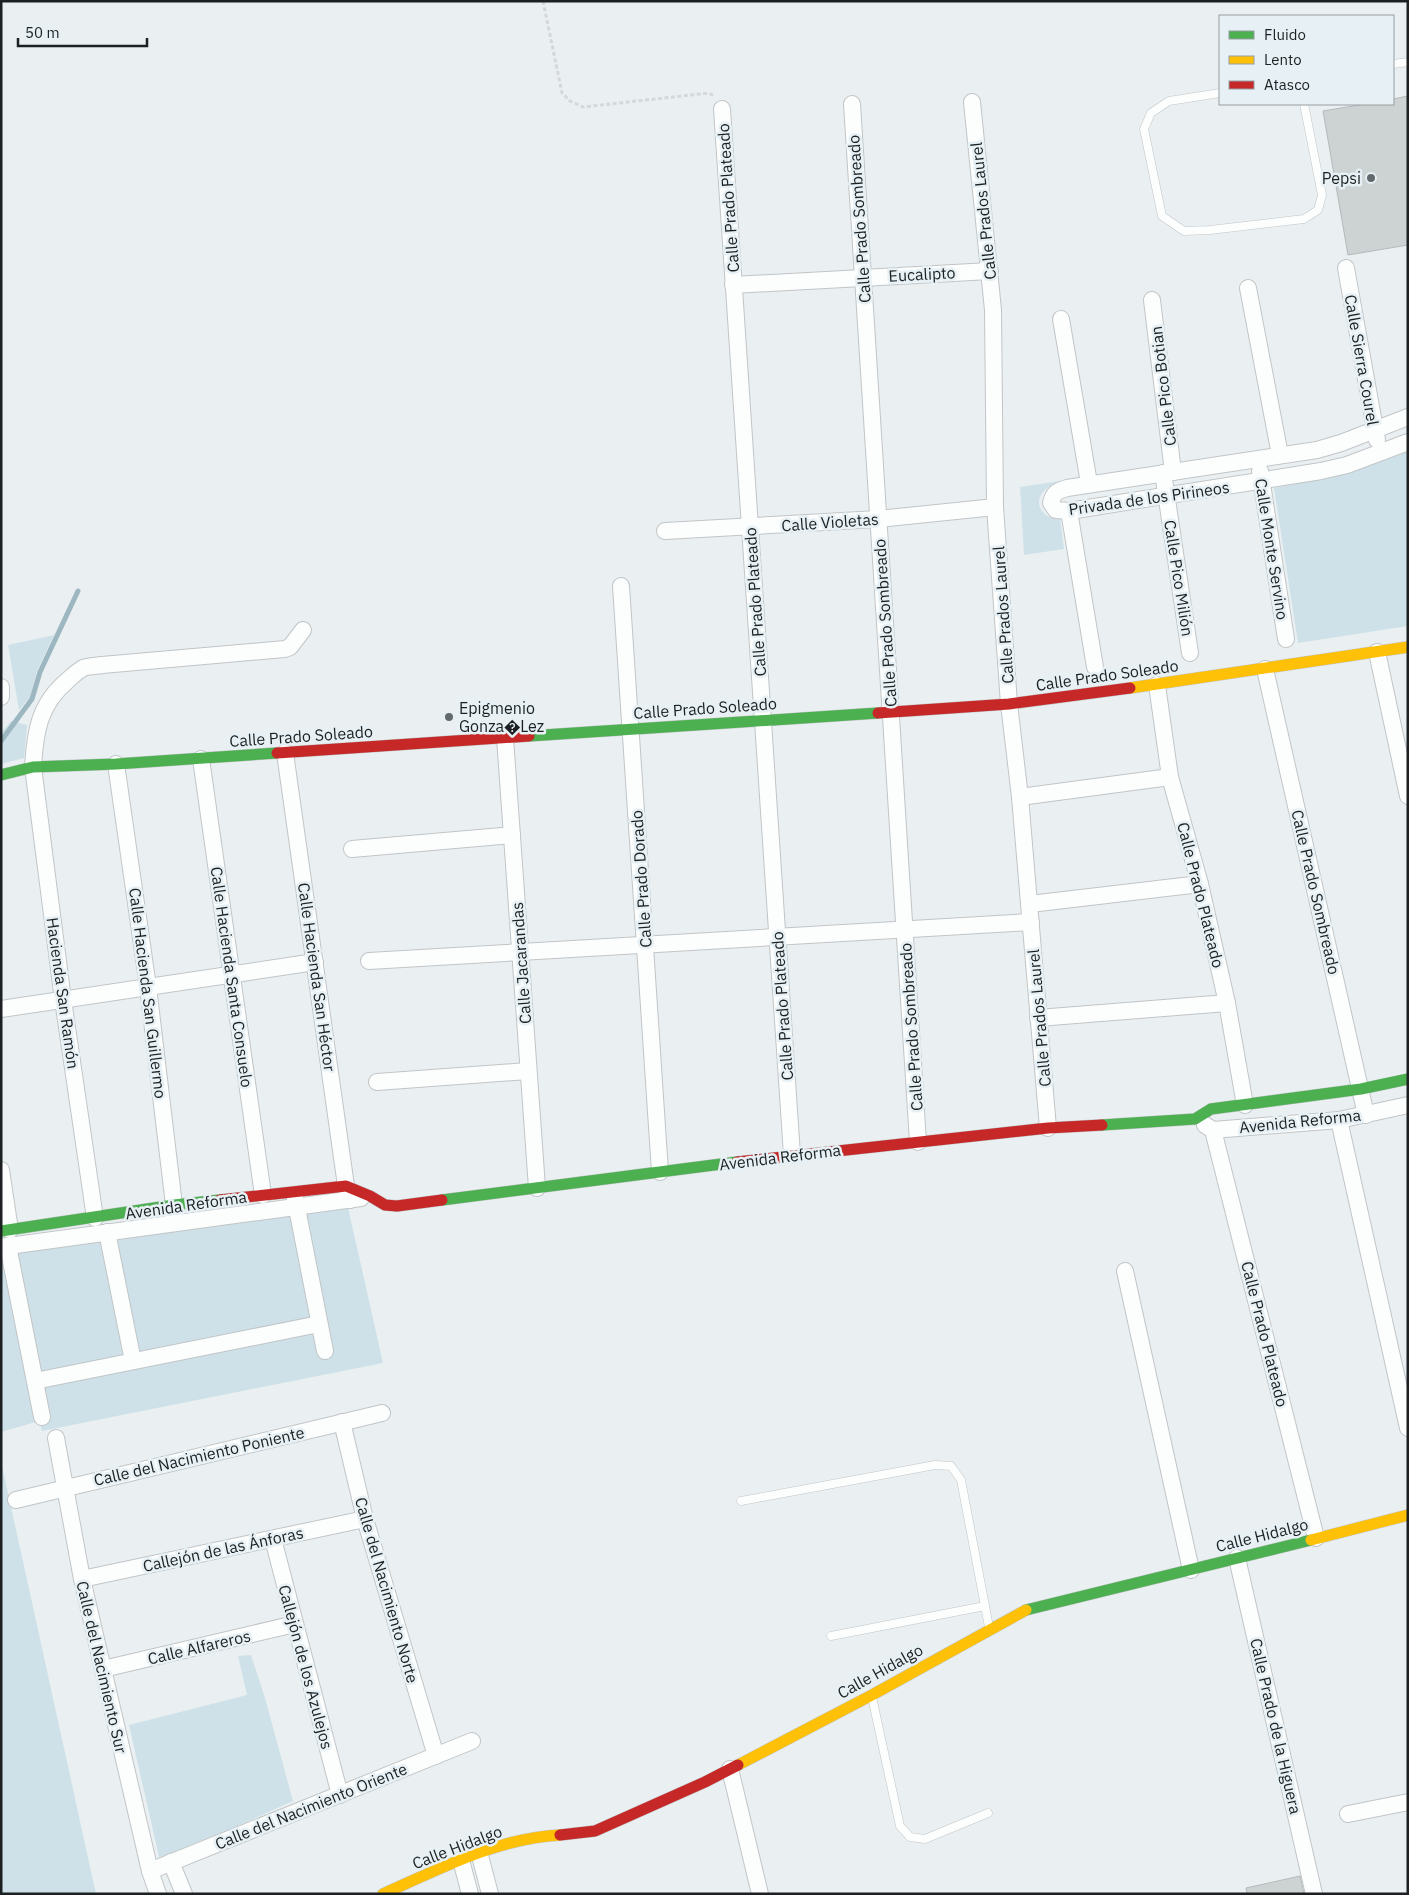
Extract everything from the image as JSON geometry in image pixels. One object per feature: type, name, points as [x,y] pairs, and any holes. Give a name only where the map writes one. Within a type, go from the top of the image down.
[{"type":"street","name":"Calle Prados Laurel","points":[[972,102],[993,310],[995,507],[1009,704],[1030,904],[1048,1128]]},
{"type":"street","name":"Calle Prado Sombreado","points":[[852,104],[918,1142]]},
{"type":"street","name":"Calle Prado Plateado","points":[[722,109],[792,1155]]},
{"type":"street","name":"Calle Sierra Courel","points":[[1346,268],[1375,430],[1381,453]]},
{"type":"street","name":"Eucalipto","points":[[733,285],[990,271]]},
{"type":"street","name":"Calle Monte Servino","points":[[1248,288],[1280,456]]},
{"type":"street","name":"Calle Pico Botian","points":[[1152,300],[1168,472]]},
{"type":"street","points":[[1060,319],[1089,483]]},
{"type":"street","name":"Privada de los Pirineos","points":[[1408,417],[1341,443],[1317,450],[1089,483],[1067,488],[1053,495],[1051,503],[1056,510],[1069,512],[1262,481],[1347,465],[1408,442]]},
{"type":"street","name":"Calle Monte Servino","points":[[1258,459],[1286,639]]},
{"type":"street","name":"Calle Pico Milión","points":[[1168,472],[1166,497],[1190,653]]},
{"type":"street","name":"Calle Violetas","points":[[665,531],[878,519],[995,507]]},
{"type":"street","points":[[1069,512],[1095,667]]},
{"type":"street","name":"Calle Prado Dorado","points":[[621,586],[660,1172]]},
{"type":"street","name":"Hacienda San Ramón","points":[[95,1218],[63,1000],[34,767],[35,742],[39,720],[50,700],[65,682],[82,669],[102,664],[285,649],[290,647],[303,630]]},
{"type":"street","name":"Calle Prado Soleado","points":[[1,775],[34,767],[201,759],[1009,704],[1157,685],[1408,647]]},
{"type":"street","points":[[1377,652],[1408,796]]},
{"type":"street","name":"Calle Prado Sombreado","points":[[1265,669],[1366,1115]]},
{"type":"street","name":"Calle Prado Plateado","points":[[1157,685],[1170,777],[1200,884],[1227,1003],[1245,1104]]},
{"type":"street","points":[[1,687],[1,697]]},
{"type":"street","name":"Calle Jacarandas","points":[[505,738],[536,1188]]},
{"type":"street","name":"Calle Hacienda San Héctor","points":[[285,753],[348,1193]]},
{"type":"street","name":"Calle Hacienda Santa Consuelo","points":[[201,759],[264,1195]]},
{"type":"street","name":"Calle Hacienda San Guillermo","points":[[116,764],[148,987],[174,1205],[173,1223]]},
{"type":"street","points":[[1020,797],[1170,777]]},
{"type":"street","points":[[352,849],[512,835]]},
{"type":"street","points":[[1030,904],[1200,884]]},
{"type":"street","points":[[369,961],[1031,922]]},
{"type":"street","points":[[1,1009],[316,962]]},
{"type":"street","points":[[1038,1018],[1227,1003]]},
{"type":"street","points":[[377,1082],[528,1071]]},
{"type":"street","name":"Avenida Reforma","points":[[4,1247],[173,1223],[295,1199],[348,1193],[370,1196],[385,1205],[397,1206],[792,1155],[1048,1128],[1195,1118],[1211,1109],[1361,1089],[1408,1079]]},
{"type":"street","name":"Avenida Reforma","points":[[1213,1130],[1338,1120],[1408,1105]]},
{"type":"street","points":[[1195,1118],[1213,1130]]},
{"type":"street","points":[[1338,1120],[1408,1428]]},
{"type":"street","name":"Calle Prado Plateado","points":[[1213,1130],[1316,1538]]},
{"type":"street","points":[[1,1170],[6,1230]]},
{"type":"street","name":"Avenida Reforma","points":[[6,1230],[174,1205],[264,1195],[295,1199]]},
{"type":"street","points":[[295,1199],[326,1351]]},
{"type":"street","points":[[107,1232],[133,1361]]},
{"type":"street","points":[[4,1247],[42,1416]]},
{"type":"street","points":[[1125,1271],[1191,1570]]},
{"type":"street","points":[[35,1381],[319,1324]]},
{"type":"street","name":"Calle del Nacimiento Poniente","points":[[16,1500],[382,1413]]},
{"type":"street","name":"Calle del Nacimiento Norte","points":[[342,1422],[365,1520],[436,1756]]},
{"type":"street","name":"Calle del Nacimiento Sur","points":[[56,1438],[82,1579],[150,1871],[158,1894]]},
{"type":"street","name":"Calle Hidalgo","points":[[383,1894],[479,1852],[528,1838],[578,1835],[595,1831],[705,1782],[872,1696],[989,1628],[1029,1608],[1191,1570],[1408,1515]]},
{"type":"street","name":"Callejón de las Ánforas","points":[[82,1579],[365,1520]]},
{"type":"street","name":"Callejón de los Azulejos","points":[[273,1539],[340,1794]]},
{"type":"street","name":"Calle Prado de la Higuera","points":[[1237,1558],[1314,1894]]},
{"type":"street","name":"Calle Alfareros","points":[[103,1669],[295,1624]]},
{"type":"street","name":"Calle del Nacimiento Oriente","points":[[150,1871],[472,1742]]},
{"type":"street","points":[[730,1769],[760,1894]]},
{"type":"street","points":[[1348,1814],[1408,1802]]},
{"type":"street","points":[[479,1852],[490,1894]]},
{"type":"street","points":[[461,1860],[470,1894]]},
{"type":"street","points":[[172,1862],[184,1894]]},
{"type":"lane","points":[[1394,64],[1408,62]]},
{"type":"lane","points":[[1219,93],[1169,101],[1151,113],[1144,129],[1162,216],[1184,231],[1210,230],[1304,219],[1318,210],[1322,195],[1304,105]]},
{"type":"lane","points":[[741,1501],[935,1466],[951,1466],[961,1480],[989,1628]]},
{"type":"lane","points":[[831,1636],[985,1606]]},
{"type":"lane","points":[[872,1696],[900,1826],[910,1837],[925,1839],[988,1813]]},
{"type":"path","points":[[542,1],[562,93],[570,102],[583,107],[709,93],[716,98],[722,109]]},
{"type":"shaded area","points":[[1408,449],[1408,626],[1298,643],[1274,488],[1319,479]]},
{"type":"shaded area","points":[[1060,481],[1043,492],[1039,502],[1042,511],[1046,515],[1060,519],[1064,549],[1024,555],[1020,487]]},
{"type":"shaded area","points":[[54,635],[37,671],[30,697],[19,710],[8,645]]},
{"type":"shaded area","points":[[11,721],[27,725],[24,758],[1,764],[1,733]]},
{"type":"shaded area","points":[[345,1194],[383,1363],[42,1431],[39,1421],[1,1432],[1,1243]]},
{"type":"shaded area","points":[[1,1461],[96,1894],[1,1894]]},
{"type":"shaded area","points":[[251,1655],[265,1698],[293,1801],[160,1861],[129,1725],[247,1695],[238,1656]]},
{"type":"building","name":"Pepsi","points":[[1408,96],[1408,245],[1348,255],[1323,111],[1359,105],[1394,105],[1394,99]]},
{"type":"building","points":[[1300,1876],[1304,1894],[1247,1894],[1246,1888]]},
{"type":"waterway","points":[[1,741],[32,699],[40,672],[78,591]]},
{"type":"traffic: fast","points":[[529,736],[878,713]]},
{"type":"traffic: fast","points":[[1,775],[33,767],[116,764],[277,753]]},
{"type":"traffic: fast","points":[[1102,1125],[1195,1119],[1211,1109],[1361,1089],[1408,1079]]},
{"type":"traffic: fast","points":[[442,1200],[737,1162]]},
{"type":"traffic: fast","points":[[1,1231],[220,1200]]},
{"type":"traffic: fast","points":[[1026,1610],[1311,1540]]},
{"type":"traffic: slow","points":[[1130,688],[1408,647]]},
{"type":"traffic: slow","points":[[1311,1540],[1408,1515]]},
{"type":"traffic: slow","points":[[738,1765],[872,1695],[1026,1610]]},
{"type":"traffic: slow","points":[[383,1894],[447,1865],[492,1848],[537,1837],[560,1835]]},
{"type":"traffic: jam","points":[[878,713],[1009,704],[1130,688]]},
{"type":"traffic: jam","points":[[277,753],[529,736]]},
{"type":"traffic: jam","points":[[737,1162],[1048,1128],[1102,1125]]},
{"type":"traffic: jam","points":[[220,1200],[346,1186],[370,1196],[385,1205],[397,1206],[442,1200]]},
{"type":"traffic: jam","points":[[560,1835],[595,1831],[705,1782],[738,1765]]},
{"type":"place","name":"Pepsi","points":[[1371,178]]},
{"type":"place","name":"Epigmenio Gonza�Lez","points":[[449,717]]}]
